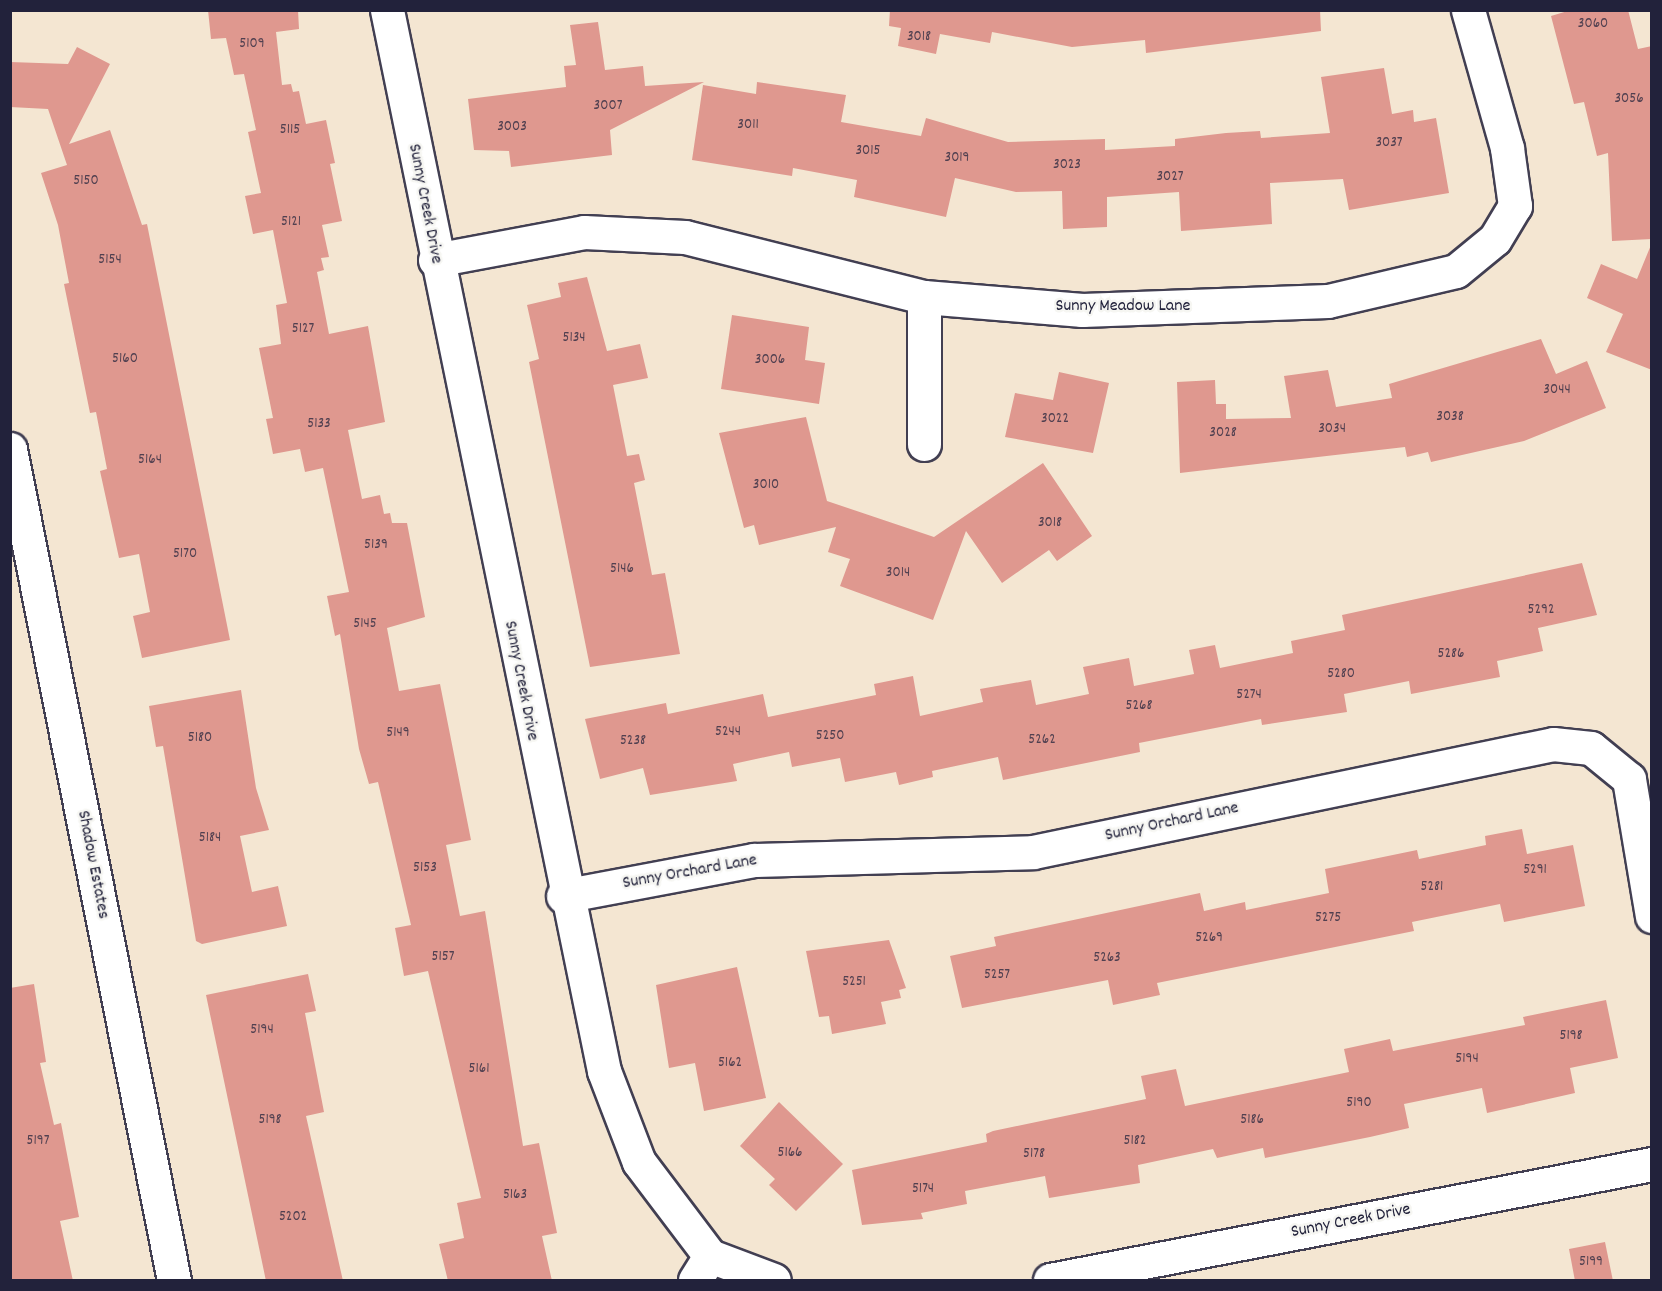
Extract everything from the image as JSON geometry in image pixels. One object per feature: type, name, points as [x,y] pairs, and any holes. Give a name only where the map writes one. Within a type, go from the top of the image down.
[{"type":"street","name":"Sunny Creek Drive","points":[[387,10],[563,896],[603,1071],[639,1162],[702,1268],[774,1281]]},
{"type":"street","name":"Sunny Meadow Lane","points":[[435,260],[584,232],[685,237],[924,297],[1082,310],[1328,301],[1456,271],[1495,239],[1515,206],[1507,148],[1468,10]]},
{"type":"street","points":[[924,297],[924,444]]},
{"type":"street","name":"Shadow Estates","points":[[10,449],[174,1281]]},
{"type":"street","name":"Sunny Orchard Lane","points":[[563,896],[754,860],[1033,852],[1553,744],[1591,748],[1629,780],[1652,916]]},
{"type":"street","name":"Sunny Creek Drive","points":[[1050,1281],[1652,1164]]},
{"type":"building","points":[[208,10],[298,10],[299,29],[276,32],[282,85],[291,84],[293,92],[299,91],[306,124],[326,120],[335,163],[330,164],[342,221],[322,225],[329,257],[321,258],[324,270],[317,272],[329,334],[368,326],[385,422],[348,430],[362,499],[380,495],[384,514],[390,513],[392,523],[407,523],[425,617],[387,628],[399,691],[440,684],[471,840],[446,845],[460,916],[485,911],[523,1146],[539,1143],[557,1233],[542,1236],[552,1281],[448,1281],[439,1244],[464,1238],[457,1203],[481,1198],[428,971],[404,976],[395,928],[411,925],[378,782],[369,784],[359,749],[340,634],[335,636],[327,596],[349,592],[323,468],[305,472],[300,449],[273,454],[266,419],[273,418],[259,348],[281,344],[276,305],[287,303],[273,230],[253,234],[245,196],[261,193],[248,132],[256,130],[244,74],[234,75],[226,38],[211,39]]},
{"type":"building","points":[[890,10],[1320,10],[1321,31],[1146,53],[1145,40],[1072,47],[992,32],[990,43],[940,34],[936,54],[898,46],[901,28],[889,26]]},
{"type":"building","points":[[1571,10],[1628,10],[1638,49],[1652,46],[1652,239],[1612,241],[1608,153],[1597,156],[1584,102],[1574,104],[1551,16]]},
{"type":"building","points":[[598,22],[605,70],[643,66],[645,86],[704,82],[610,130],[612,155],[511,167],[509,151],[474,150],[468,99],[566,87],[564,66],[576,65],[570,25]]},
{"type":"building","points":[[77,47],[110,64],[69,144],[110,130],[142,225],[147,224],[230,640],[142,658],[133,616],[150,612],[139,554],[119,558],[100,471],[107,469],[96,412],[90,413],[64,284],[69,283],[58,225],[41,173],[67,165],[48,109],[10,107],[10,62],[68,64]]},
{"type":"building","points":[[1384,68],[1392,114],[1413,110],[1414,122],[1436,118],[1449,193],[1349,210],[1343,179],[1270,183],[1272,224],[1181,231],[1179,192],[1107,197],[1107,227],[1063,229],[1062,191],[1016,192],[955,178],[946,217],[854,197],[857,180],[793,168],[792,176],[692,160],[703,85],[756,94],[757,82],[846,95],[841,122],[921,136],[926,118],[1008,142],[1105,139],[1105,150],[1175,146],[1175,139],[1226,133],[1260,131],[1261,138],[1330,133],[1321,77]]},
{"type":"building","points":[[1651,245],[1652,370],[1606,352],[1623,314],[1587,298],[1601,264],[1637,279]]},
{"type":"building","points":[[587,277],[607,351],[640,344],[648,378],[613,385],[627,456],[639,454],[645,480],[634,483],[652,575],[665,573],[680,654],[590,667],[529,362],[539,359],[527,305],[561,297],[558,283]]},
{"type":"building","points":[[732,315],[809,327],[805,360],[825,363],[819,404],[721,389]]},
{"type":"building","points":[[1541,339],[1556,374],[1587,361],[1606,408],[1524,441],[1431,462],[1428,452],[1407,457],[1405,447],[1180,473],[1177,382],[1215,380],[1216,404],[1226,404],[1226,419],[1291,418],[1284,376],[1328,370],[1336,407],[1392,398],[1389,384]]},
{"type":"building","points":[[1059,372],[1109,383],[1093,453],[1005,437],[1015,393],[1053,400]]},
{"type":"building","points":[[806,417],[827,501],[934,537],[1043,463],[1092,536],[1057,561],[1049,550],[1002,583],[966,531],[933,620],[840,586],[850,559],[828,552],[836,527],[759,545],[754,525],[744,528],[719,433]]},
{"type":"building","points":[[1582,563],[1597,615],[1538,628],[1543,651],[1497,661],[1500,677],[1411,694],[1409,681],[1344,694],[1347,712],[1262,725],[1261,719],[1139,743],[1140,752],[1003,780],[998,757],[932,771],[933,777],[899,785],[896,772],[845,782],[840,758],[792,767],[789,752],[733,764],[737,781],[650,795],[643,768],[600,779],[585,719],[666,703],[668,714],[763,694],[768,717],[876,695],[874,684],[913,676],[920,716],[983,702],[980,689],[1031,680],[1036,705],[1089,694],[1083,667],[1129,658],[1134,686],[1194,674],[1189,650],[1215,645],[1220,668],[1293,653],[1291,641],[1345,630],[1342,615]]},
{"type":"building","points":[[241,690],[256,788],[269,830],[240,836],[252,892],[278,886],[287,926],[202,944],[196,941],[163,746],[156,747],[149,706]]},
{"type":"building","points":[[1522,829],[1527,854],[1573,845],[1585,906],[1504,922],[1500,904],[1412,922],[1414,931],[1157,983],[1160,995],[1113,1005],[1108,980],[962,1008],[950,956],[996,946],[994,937],[1200,893],[1204,911],[1245,902],[1246,910],[1329,893],[1325,869],[1417,850],[1419,859],[1486,845],[1485,836]]},
{"type":"building","points":[[889,940],[906,988],[899,990],[901,998],[881,1002],[886,1024],[832,1034],[829,1016],[819,1017],[806,951]]},
{"type":"building","points":[[737,967],[766,1098],[704,1111],[695,1063],[669,1068],[656,985]]},
{"type":"building","points":[[308,974],[316,1011],[305,1013],[324,1112],[306,1116],[343,1281],[266,1281],[206,995]]},
{"type":"building","points":[[34,984],[46,1062],[40,1063],[54,1125],[61,1123],[79,1217],[60,1221],[73,1281],[10,1281],[10,988]]},
{"type":"building","points":[[1606,1000],[1618,1058],[1570,1068],[1575,1093],[1487,1113],[1482,1088],[1404,1104],[1409,1128],[1370,1137],[1265,1158],[1263,1148],[1217,1158],[1213,1149],[1138,1165],[1140,1183],[1049,1198],[1045,1176],[965,1191],[967,1204],[921,1213],[923,1219],[862,1225],[852,1170],[987,1142],[986,1134],[993,1131],[1146,1099],[1141,1076],[1176,1069],[1185,1106],[1349,1072],[1344,1049],[1390,1039],[1393,1051],[1525,1025],[1523,1017]]},
{"type":"building","points":[[779,1102],[843,1164],[796,1211],[769,1185],[775,1179],[740,1146]]},
{"type":"building","points":[[1605,1242],[1613,1281],[1575,1281],[1569,1249]]}]
